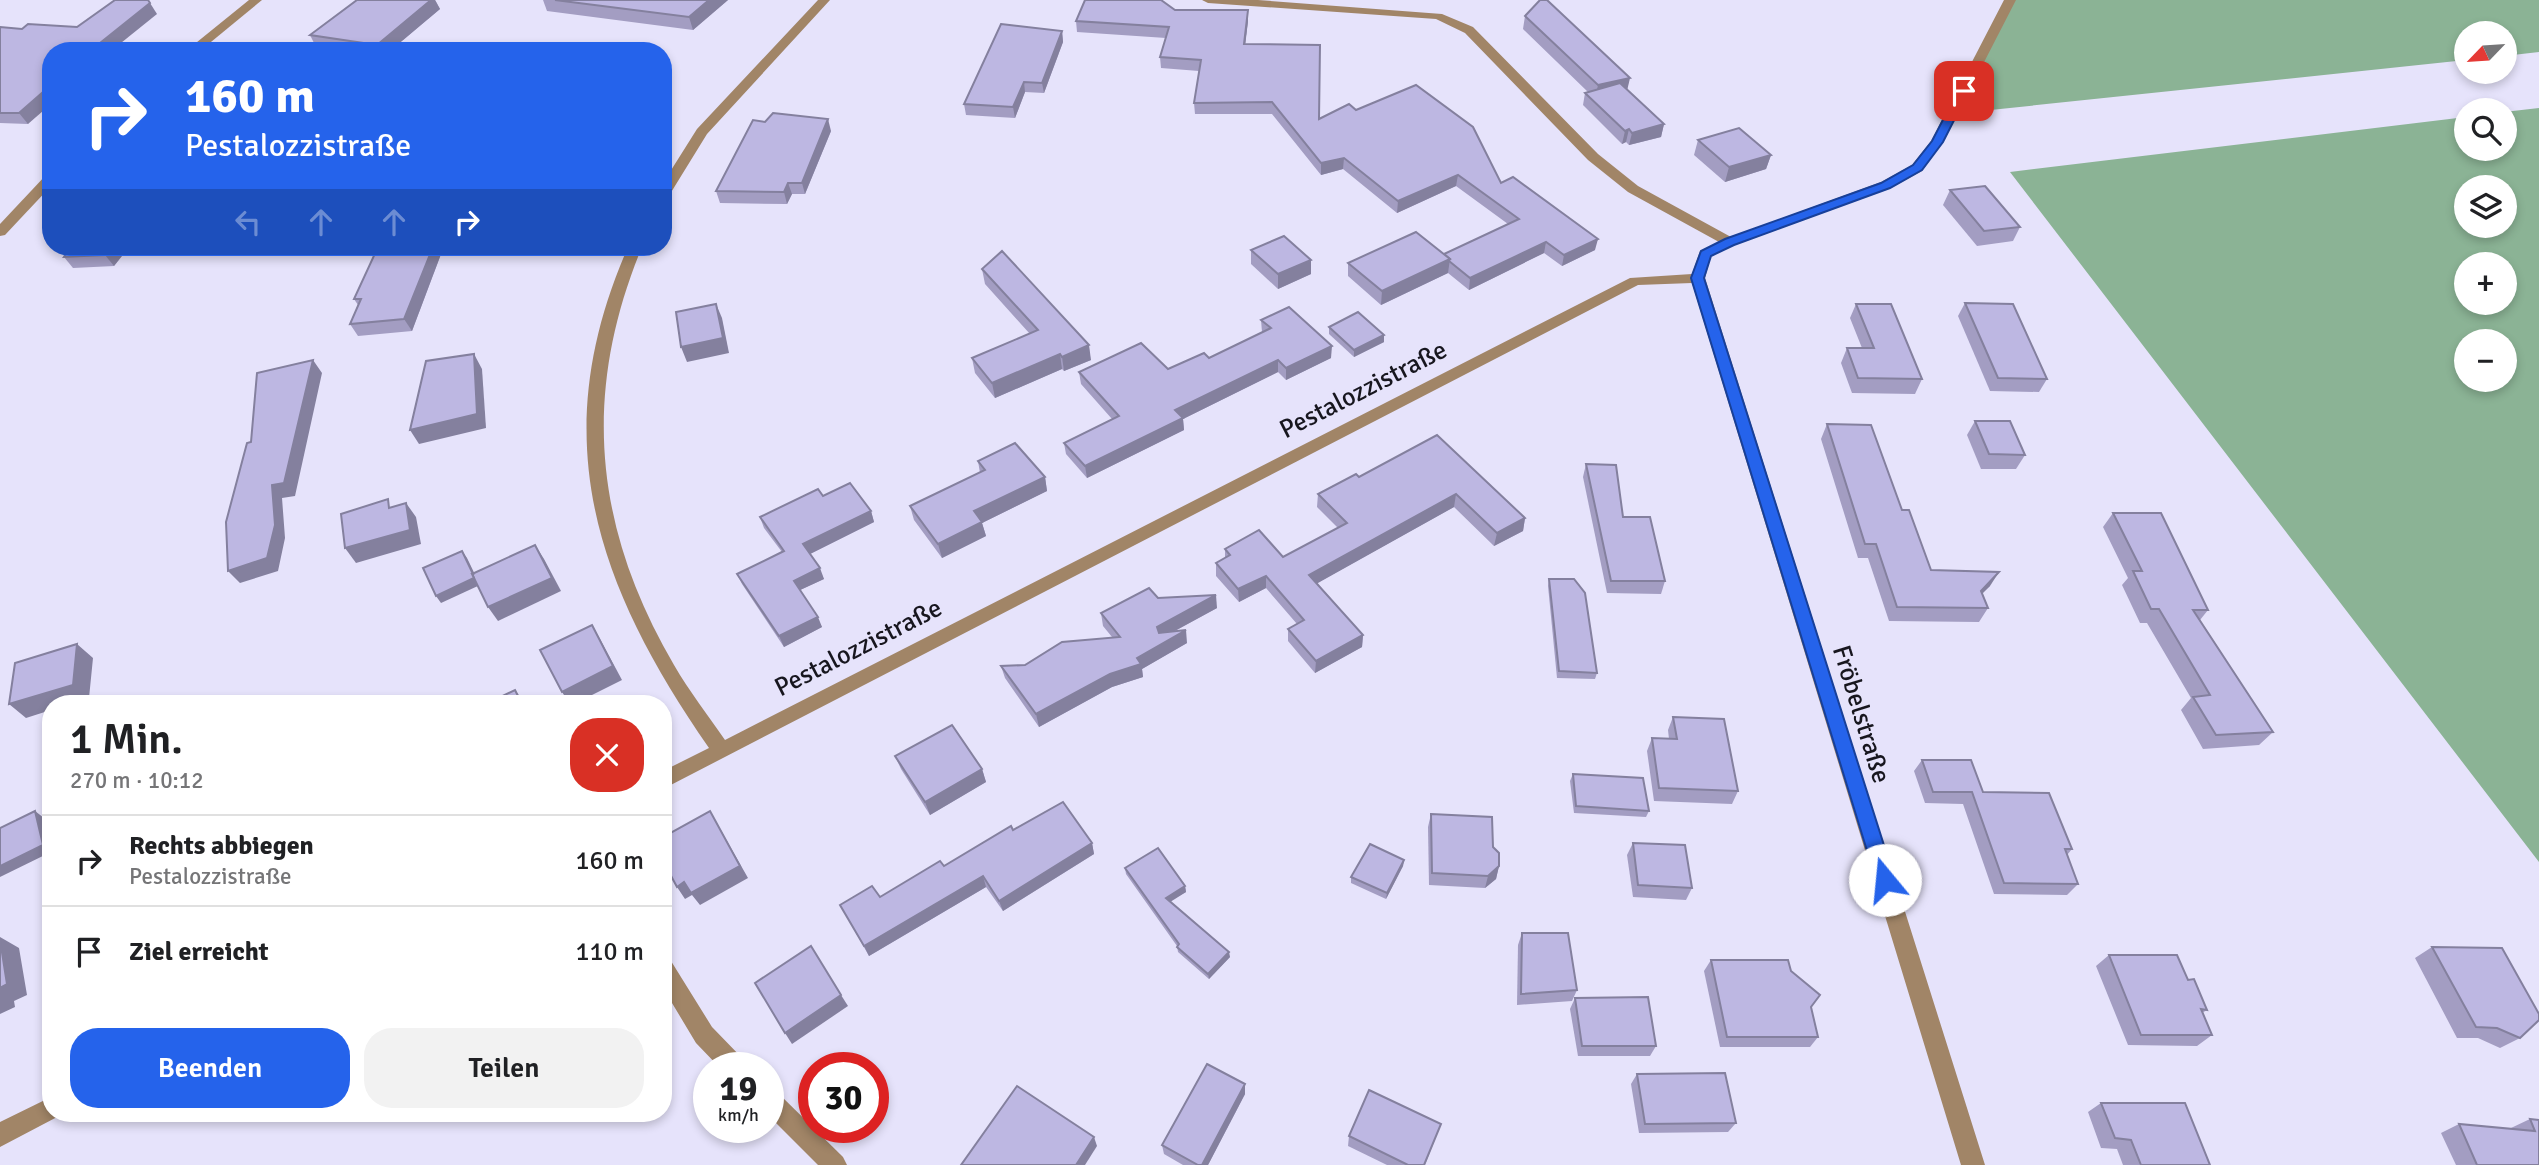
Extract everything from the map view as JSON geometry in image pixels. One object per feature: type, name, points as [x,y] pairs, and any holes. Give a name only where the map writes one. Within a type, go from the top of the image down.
[{"type":"street","points":[[203,42],[256,0]]},
{"type":"street","points":[[672,180],[702,132],[824,0]]},
{"type":"street","points":[[1208,0],[1438,16],[1469,30],[1593,157],[1633,189],[1730,242]]},
{"type":"street","points":[[1698,278],[1705,254],[1730,242],[1886,185],[1917,168],[1937,142],[2010,0]]},
{"type":"street","points":[[0,232],[42,188]]},
{"type":"street","points":[[631,256],[618,283],[600,365],[595,440],[600,503],[623,575],[667,669],[720,749]]},
{"type":"street","name":"Pestalozzistraße","points":[[672,775],[1635,281],[1698,278]]},
{"type":"street","name":"Fröbelstraße","points":[[1698,278],[1973,1165]]},
{"type":"street","points":[[672,983],[704,1035],[721,1052]]},
{"type":"street","points":[[0,1135],[42,1113]]},
{"type":"street","points":[[784,1115],[835,1165]]},
{"type":"green space","points":[[2010,0],[2539,0],[2539,52],[2517,55],[2517,21],[2454,21],[2454,61],[1952,114]]},
{"type":"green space","points":[[2539,108],[2539,862],[2010,172],[2454,118],[2454,161],[2517,161],[2517,111]]},
{"type":"building","points":[[115,0],[148,0],[150,3],[101,42],[42,42],[42,93],[19,113],[0,113],[0,27],[22,29],[28,24],[77,27]]},
{"type":"building","points":[[357,0],[431,0],[381,42],[357,42],[310,35]]},
{"type":"building","points":[[555,0],[709,0],[689,17]]},
{"type":"building","points":[[1085,0],[1161,0],[1175,10],[1248,10],[1244,44],[1320,45],[1319,119],[1349,104],[1356,110],[1416,85],[1473,127],[1501,183],[1513,177],[1598,239],[1564,255],[1546,242],[1470,278],[1444,254],[1519,219],[1458,175],[1398,201],[1344,158],[1321,163],[1272,102],[1194,103],[1201,60],[1160,57],[1169,27],[1076,21]]},
{"type":"building","points":[[1540,0],[1547,0],[1630,78],[1598,85],[1525,16]]},
{"type":"building","points":[[1001,24],[1062,31],[1042,83],[1024,82],[1013,107],[964,104]]},
{"type":"building","points":[[1620,83],[1664,124],[1632,133],[1629,129],[1625,131],[1585,93]]},
{"type":"building","points":[[773,113],[828,119],[802,183],[788,183],[784,192],[716,191],[753,120],[765,122]]},
{"type":"building","points":[[1739,128],[1771,155],[1729,167],[1698,140]]},
{"type":"building","points":[[1985,186],[2020,227],[1984,231],[1950,190]]},
{"type":"building","points":[[1416,232],[1450,259],[1382,291],[1348,263]]},
{"type":"building","points":[[1284,236],[1311,260],[1278,274],[1251,250]]},
{"type":"building","points":[[1002,251],[1089,345],[1062,357],[1060,354],[992,383],[972,358],[1038,330],[982,269]]},
{"type":"building","points":[[374,256],[429,256],[404,319],[350,324],[361,299],[354,299]]},
{"type":"building","points":[[1965,303],[2013,304],[2047,379],[1998,378]]},
{"type":"building","points":[[716,304],[723,338],[681,347],[676,312]]},
{"type":"building","points":[[1856,304],[1891,304],[1922,379],[1858,378],[1847,348],[1874,348]]},
{"type":"building","points":[[1289,307],[1332,346],[1286,368],[1278,360],[1175,410],[1183,418],[1085,466],[1064,443],[1119,416],[1079,372],[1141,343],[1168,369],[1204,353],[1209,358],[1271,328],[1261,320]]},
{"type":"building","points":[[1358,312],[1384,335],[1354,350],[1329,327]]},
{"type":"building","points":[[474,354],[477,414],[410,430],[426,361]]},
{"type":"building","points":[[313,360],[284,483],[272,485],[275,525],[267,558],[228,571],[226,522],[247,443],[251,442],[257,373]]},
{"type":"building","points":[[1975,421],[2010,421],[2025,455],[1989,454]]},
{"type":"building","points":[[1827,424],[1871,425],[1902,510],[1909,510],[1931,570],[1999,572],[1981,591],[1988,608],[1897,607],[1876,544],[1865,544]]},
{"type":"building","points":[[1437,435],[1525,518],[1497,533],[1456,494],[1309,575],[1363,635],[1316,661],[1288,629],[1304,620],[1266,576],[1238,589],[1216,563],[1230,555],[1225,549],[1259,530],[1283,557],[1347,523],[1318,494],[1356,474],[1359,477]]},
{"type":"building","points":[[1015,443],[1045,477],[974,511],[982,522],[938,544],[910,506],[985,470],[978,461]]},
{"type":"building","points":[[1586,464],[1616,465],[1623,517],[1650,517],[1665,581],[1611,581]]},
{"type":"building","points":[[850,483],[871,511],[803,544],[820,568],[794,581],[818,617],[779,636],[737,574],[784,551],[760,517],[818,489],[823,496]]},
{"type":"building","points":[[388,499],[389,508],[406,503],[410,530],[345,548],[341,514]]},
{"type":"building","points":[[2113,513],[2161,513],[2208,610],[2193,610],[2273,732],[2216,735],[2193,697],[2210,695],[2159,609],[2151,609],[2133,571],[2142,571]]},
{"type":"building","points":[[535,545],[552,578],[488,607],[472,574]]},
{"type":"building","points":[[462,551],[474,578],[436,596],[423,568]]},
{"type":"building","points":[[1549,579],[1574,579],[1585,593],[1597,673],[1559,671]]},
{"type":"building","points":[[1149,588],[1158,598],[1216,595],[1157,627],[1159,633],[1186,630],[1137,658],[1141,664],[1110,674],[1036,714],[1001,666],[1025,665],[1062,642],[1120,637],[1101,613]]},
{"type":"building","points":[[592,625],[613,666],[562,692],[540,650]]},
{"type":"building","points":[[77,644],[73,685],[9,704],[15,663]]},
{"type":"building","points":[[515,690],[518,695],[505,695]]},
{"type":"building","points":[[1673,717],[1724,719],[1738,791],[1659,788],[1652,738],[1677,739]]},
{"type":"building","points":[[952,725],[982,769],[925,802],[895,756]]},
{"type":"building","points":[[1922,760],[1971,760],[1983,792],[2049,793],[2072,849],[2065,849],[2078,884],[2004,883],[1972,792],[1933,792]]},
{"type":"building","points":[[1573,774],[1643,778],[1649,811],[1576,806]]},
{"type":"building","points":[[1063,802],[1092,843],[999,901],[983,876],[864,946],[840,905],[872,886],[880,897],[940,861],[944,866],[1011,826],[1013,830]]},
{"type":"building","points":[[35,811],[42,845],[0,866],[0,828]]},
{"type":"building","points":[[710,811],[740,866],[691,893],[684,882],[677,887],[672,878],[672,832]]},
{"type":"building","points":[[1431,814],[1492,817],[1493,847],[1499,853],[1499,866],[1488,876],[1432,873]]},
{"type":"building","points":[[1633,843],[1685,845],[1692,888],[1638,885]]},
{"type":"building","points":[[1370,844],[1404,860],[1387,893],[1351,877]]},
{"type":"building","points":[[1158,848],[1185,886],[1166,898],[1229,952],[1208,974],[1177,947],[1179,944],[1125,868]]},
{"type":"building","points":[[1522,933],[1568,933],[1577,990],[1521,994]]},
{"type":"building","points":[[0,940],[7,984],[0,988]]},
{"type":"building","points":[[811,946],[841,995],[785,1033],[755,983]]},
{"type":"building","points":[[2432,947],[2502,948],[2539,1014],[2539,1020],[2520,1038],[2497,1028],[2476,1027]]},
{"type":"building","points":[[2109,955],[2177,955],[2188,980],[2194,979],[2207,1010],[2201,1009],[2212,1035],[2141,1035]]},
{"type":"building","points":[[1711,960],[1788,960],[1791,971],[1820,995],[1811,1007],[1818,1037],[1727,1037]]},
{"type":"building","points":[[1648,997],[1656,1046],[1582,1046],[1575,998]]},
{"type":"building","points":[[1207,1064],[1245,1084],[1202,1165],[1198,1165],[1162,1145]]},
{"type":"building","points":[[1725,1073],[1736,1123],[1645,1124],[1637,1074]]},
{"type":"building","points":[[1017,1086],[1094,1137],[1076,1165],[961,1165]]},
{"type":"building","points":[[1369,1090],[1441,1124],[1424,1165],[1408,1165],[1349,1136]]},
{"type":"building","points":[[2101,1103],[2185,1103],[2210,1165],[2141,1165],[2131,1140],[2115,1138]]},
{"type":"building","points":[[2530,1119],[2539,1120],[2539,1165],[2477,1165],[2459,1124],[2535,1131]]},
{"type":"route","points":[[1885,880],[1698,278],[1705,254],[1730,242],[1886,185],[1917,168],[1937,142],[1964,91]]}]
